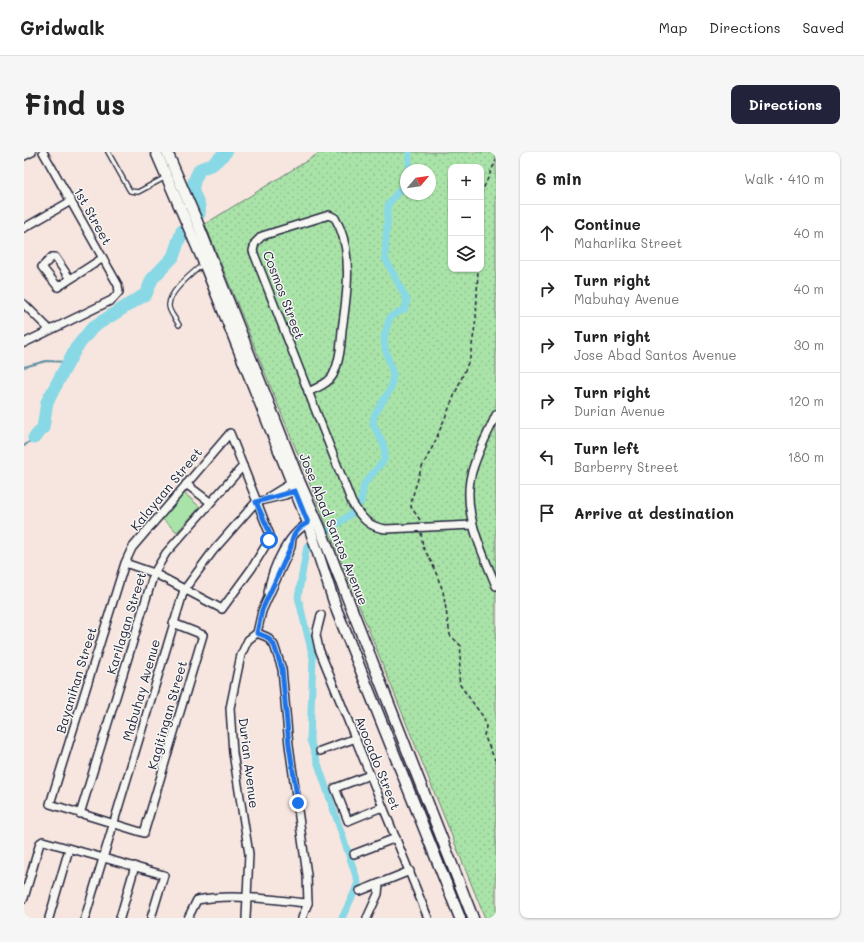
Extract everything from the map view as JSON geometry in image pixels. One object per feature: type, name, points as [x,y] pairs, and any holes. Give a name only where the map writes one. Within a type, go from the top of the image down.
[{"type":"main road","name":"Jose Abad Santos Avenue","points":[[156,152],[185,219],[208,261]]},
{"type":"main road","name":"Jose Abad Santos Avenue","points":[[167,152],[198,224],[208,261],[296,486],[314,526],[473,918]]},
{"type":"main road","name":"Jose Abad Santos Avenue","points":[[322,546],[337,611],[460,918]]},
{"type":"street","points":[[24,156],[32,152]]},
{"type":"street","name":"1st Street","points":[[43,152],[118,285],[119,292],[112,300],[50,330]]},
{"type":"street","points":[[24,228],[71,200]]},
{"type":"street","name":"Cosmos Street","points":[[308,392],[324,384],[333,376],[339,356],[348,286],[346,262],[340,228],[335,218],[329,215],[262,236],[258,239],[254,246],[254,258],[352,503],[368,523],[375,528],[386,529],[473,525]]},
{"type":"street","points":[[70,279],[103,258]]},
{"type":"street","points":[[24,304],[50,330],[24,343]]},
{"type":"street","points":[[496,415],[476,461],[470,480],[469,499],[473,525],[496,586]]},
{"type":"street","name":"Kalayaan Street","points":[[125,563],[132,548],[229,434],[232,435],[243,466]]},
{"type":"street","points":[[125,563],[154,573],[222,609],[252,568],[269,540],[269,531],[256,502],[243,466]]},
{"type":"street","name":"Karilagan Street","points":[[80,814],[154,573],[166,553],[243,466]]},
{"type":"street","points":[[186,484],[210,502]]},
{"type":"street","points":[[256,502],[296,486]]},
{"type":"street","name":"Mabuhay Avenue","points":[[85,918],[184,590],[213,551],[256,502]]},
{"type":"street","name":"Durian Avenue","points":[[246,918],[249,897],[249,854],[233,753],[230,708],[241,655],[248,640],[257,633],[258,621],[268,595],[275,584],[291,547],[292,538],[302,525],[314,526]]},
{"type":"street","name":"Bayanihan Street","points":[[80,814],[50,804],[125,563]]},
{"type":"street","name":"Avocado Street","points":[[321,615],[316,634],[319,649],[356,738],[382,808],[410,871],[428,918]]},
{"type":"street","name":"Kagitingan Street","points":[[114,825],[144,833],[203,635],[173,623]]},
{"type":"street","points":[[257,633],[267,637],[274,645],[282,669],[289,745],[303,838],[308,903],[302,918]]},
{"type":"street","points":[[320,751],[356,738]]},
{"type":"street","points":[[370,775],[335,788],[348,821],[382,808]]},
{"type":"street","points":[[80,814],[114,825]]},
{"type":"street","points":[[354,854],[396,838]]},
{"type":"street","points":[[24,898],[40,843],[43,841],[164,875],[151,918]]},
{"type":"street","points":[[50,918],[69,849]]},
{"type":"street","points":[[120,918],[134,866]]},
{"type":"street","points":[[360,891],[410,871]]},
{"type":"street","points":[[367,918],[378,894],[379,884]]},
{"type":"street","points":[[188,918],[197,900],[208,898],[249,897],[308,903]]},
{"type":"lane","points":[[108,152],[130,191],[138,192],[167,177]]},
{"type":"lane","points":[[179,324],[168,304],[173,294],[184,282],[208,261]]},
{"type":"path","points":[[484,187],[496,160]]},
{"type":"green space","points":[[321,152],[496,152],[496,918],[485,918],[205,224]]},
{"type":"green space","points":[[183,492],[200,507],[177,532],[160,517]]},
{"type":"waterway","points":[[199,214],[199,206],[193,190],[195,179],[200,169],[213,164],[226,152]]},
{"type":"waterway","points":[[409,152],[409,164]]},
{"type":"waterway","points":[[361,502],[364,484],[384,460],[385,451],[383,443],[373,424],[374,416],[391,388],[393,374],[385,348],[384,337],[390,317],[405,309],[407,300],[385,258],[388,205],[400,189]]},
{"type":"waterway","points":[[34,438],[43,428],[47,402],[76,348],[93,327],[146,294],[152,279],[173,257],[182,231]]},
{"type":"waterway","points":[[24,367],[46,361],[68,362]]},
{"type":"waterway","points":[[24,446],[34,438]]},
{"type":"waterway","points":[[342,918],[358,882],[310,740],[313,658],[298,597],[307,546],[351,514]]},
{"type":"route","points":[[269,540],[269,531],[256,502],[295,491],[308,523],[302,525],[292,538],[291,547],[262,610],[258,621],[257,633],[267,637],[274,645],[282,669],[289,745],[298,803]]}]
